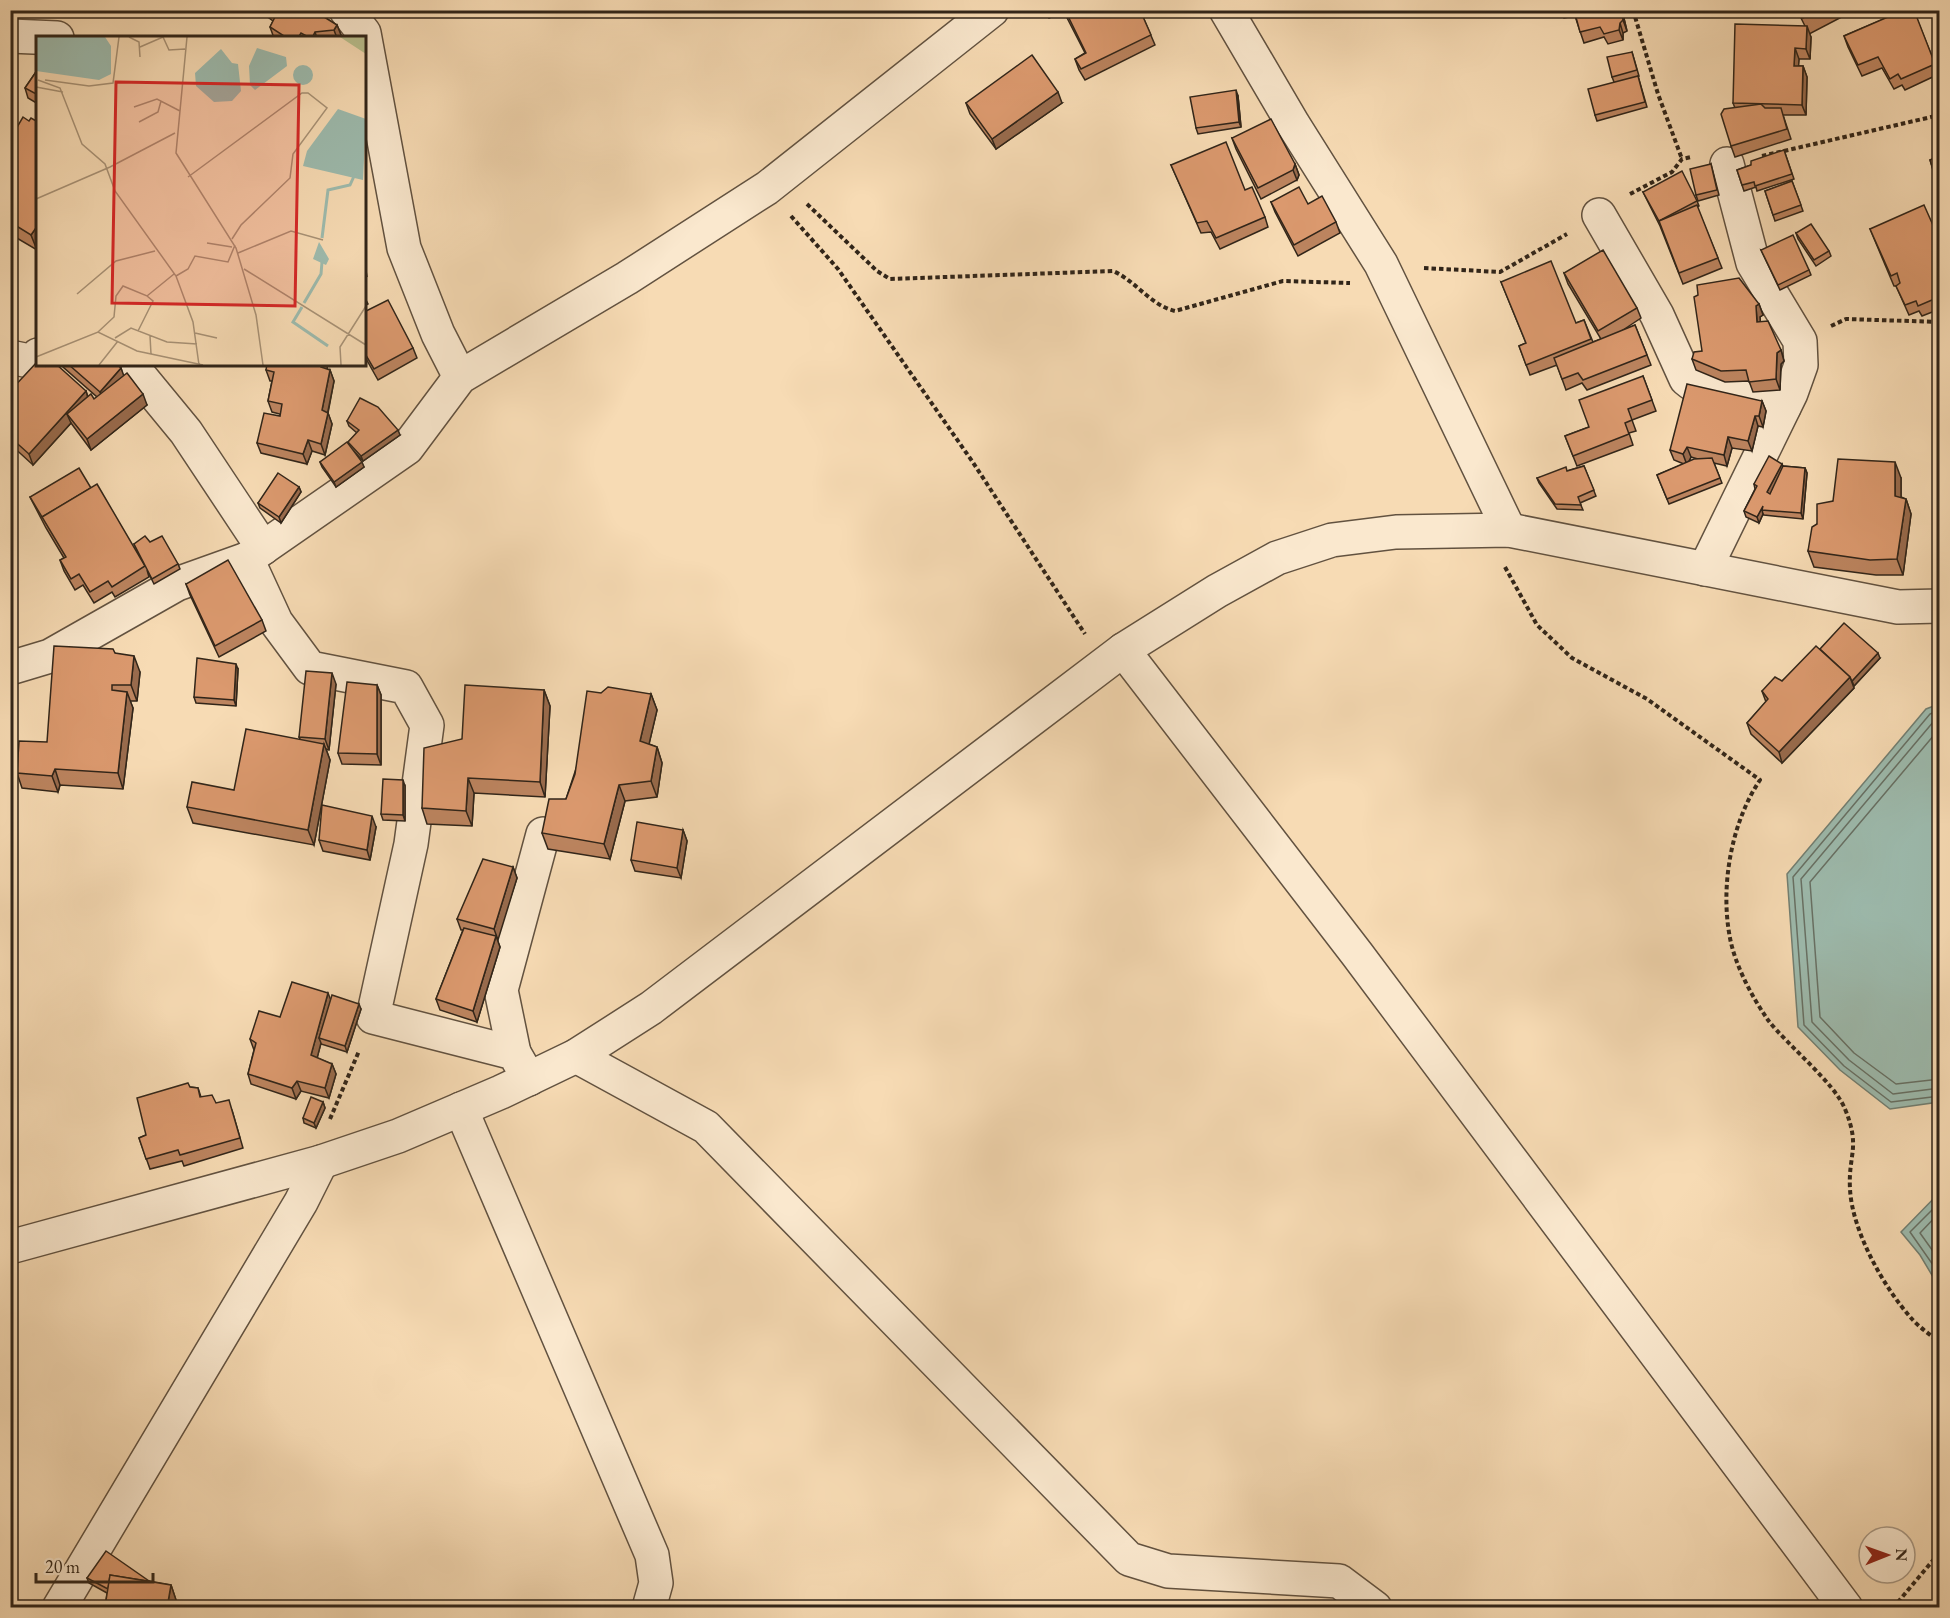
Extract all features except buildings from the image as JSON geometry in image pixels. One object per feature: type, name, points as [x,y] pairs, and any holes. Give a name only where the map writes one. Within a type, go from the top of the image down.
[{"type":"street","points":[[346,10],[365,36]]},
{"type":"street","points":[[10,668],[50,656],[177,584],[255,554],[407,448],[460,377],[771,193],[992,10]]},
{"type":"street","points":[[1226,10],[1386,275],[1501,530]]},
{"type":"street","points":[[10,36],[36,37]]},
{"type":"street","points":[[366,44],[404,248],[438,334],[460,377]]},
{"type":"street","points":[[1705,569],[1784,407],[1801,365],[1800,341],[1753,263],[1727,164]]},
{"type":"street","points":[[1599,215],[1657,315],[1686,379],[1691,383],[1784,407]]},
{"type":"street","points":[[10,357],[34,362],[36,358]]},
{"type":"street","points":[[132,366],[186,432],[255,554],[276,622],[310,668],[406,687],[427,725],[411,844],[372,1017],[521,1066]]},
{"type":"street","points":[[10,1247],[326,1160],[398,1136],[461,1109],[521,1066],[576,1056],[651,1008],[1114,657],[1217,591],[1277,558],[1332,540],[1385,533],[1501,530],[1898,607],[1940,606]]},
{"type":"street","points":[[1114,657],[1358,954],[1846,1608]]},
{"type":"street","points":[[521,1066],[501,990],[543,834]]},
{"type":"street","points":[[576,1056],[706,1126],[1129,1559],[1168,1571],[1339,1581],[1375,1608]]},
{"type":"street","points":[[461,1109],[652,1555],[656,1582],[649,1608]]},
{"type":"street","points":[[59,1608],[326,1160]]},
{"type":"path","points":[[1633,10],[1658,94],[1682,159]]},
{"type":"path","points":[[771,193],[798,197],[815,210],[877,272],[890,279],[1113,271],[1134,282],[1158,304],[1175,310],[1192,308],[1283,281],[1500,272],[1599,215],[1624,197],[1672,172],[1682,159],[1701,156],[1727,164],[1940,115]]},
{"type":"path","points":[[771,193],[845,279],[972,461],[1114,657]]},
{"type":"path","points":[[1800,341],[1846,319],[1940,322]]},
{"type":"path","points":[[1501,530],[1505,569],[1537,626],[1581,663],[1647,699],[1760,780],[1749,796],[1729,863],[1727,884],[1730,938],[1743,977],[1768,1019],[1841,1100],[1854,1137],[1850,1189],[1857,1227],[1872,1260],[1912,1319],[1940,1343]]},
{"type":"path","points":[[326,1160],[329,1122],[372,1017]]},
{"type":"path","points":[[1893,1608],[1940,1552]]},
{"type":"water","points":[[1939,704],[1939,1102],[1890,1109],[1840,1070],[1798,1027],[1787,874],[1926,709]]},
{"type":"water","points":[[1939,1193],[1939,1287],[1920,1255],[1901,1232]]}]
